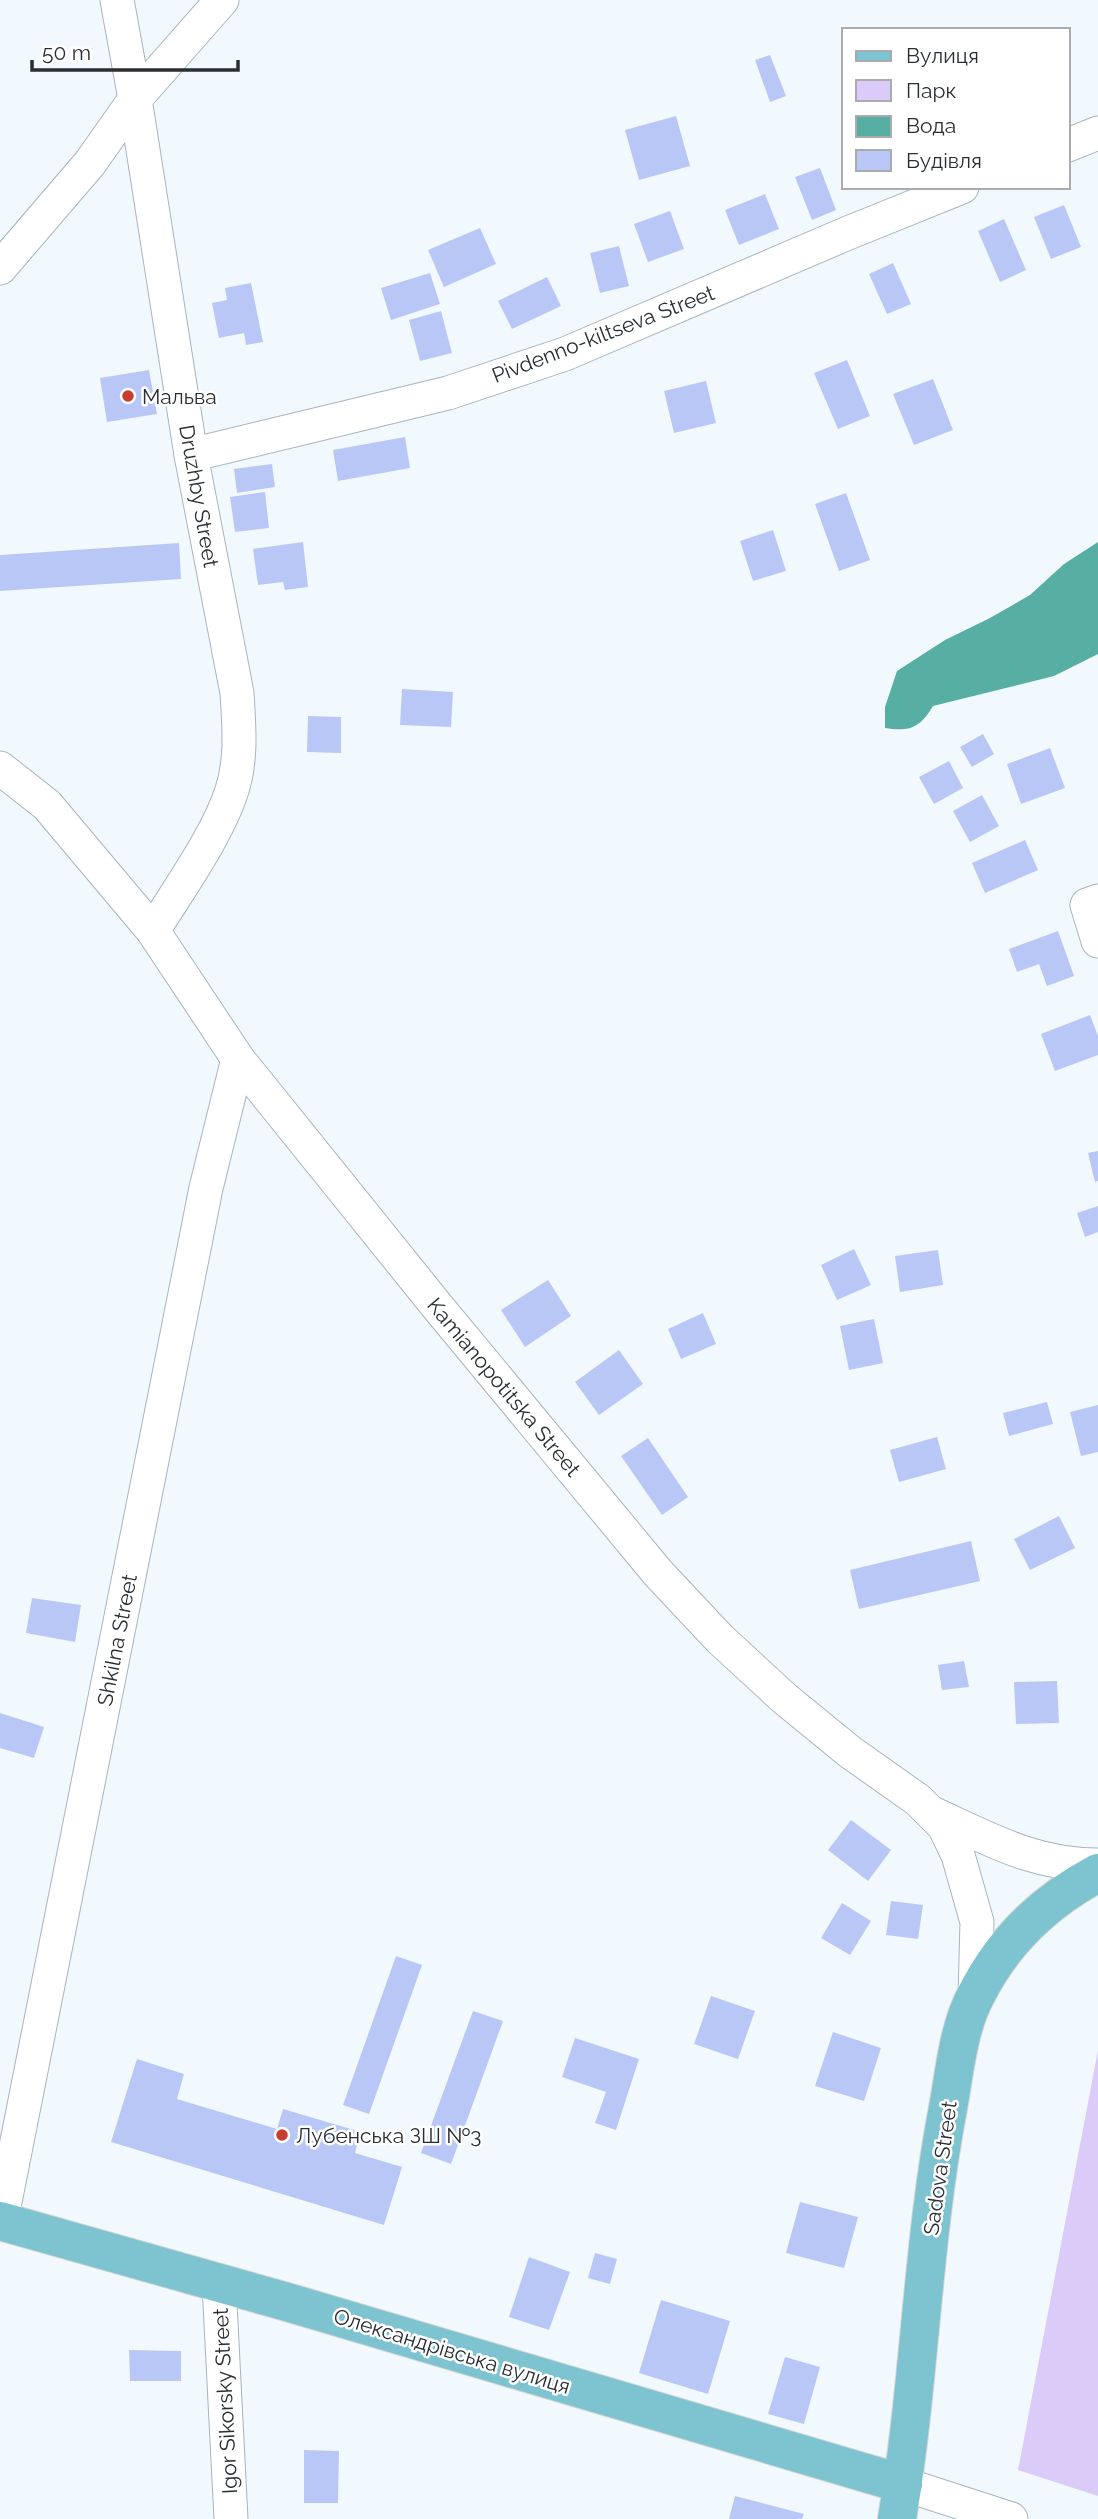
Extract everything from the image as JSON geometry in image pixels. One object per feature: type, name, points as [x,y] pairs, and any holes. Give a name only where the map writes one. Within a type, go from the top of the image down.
[{"type":"main road","name":"Sadova Street","points":[[900,2502],[939,2154],[963,2027],[990,1968],[1010,1942],[1032,1918],[1057,1897],[1098,1873]]},
{"type":"main road","name":"Олександрівська вулиця","points":[[1,2221],[287,2302],[900,2502]]},
{"type":"street","name":"Druzhby Street","points":[[117,0],[191,455],[237,694],[238,760],[232,790],[220,821],[153,931]]},
{"type":"street","points":[[0,268],[90,163],[135,99],[222,0]]},
{"type":"street","points":[[1070,144],[1098,133]]},
{"type":"street","name":"Pivdenno-kiltseva Street","points":[[191,455],[448,393],[565,354],[957,189]]},
{"type":"street","name":"Kamianopotitska Street","points":[[0,768],[47,805],[153,931],[238,1059],[437,1306],[659,1573],[720,1639],[784,1698],[850,1752],[918,1800],[944,1826],[958,1855],[977,1922],[975,1996]]},
{"type":"street","points":[[1098,901],[1087,905],[1098,941]]},
{"type":"street","name":"Shkilna Street","points":[[1,2221],[206,1188],[238,1059]]},
{"type":"street","points":[[929,1811],[1003,1848],[1040,1859],[1076,1865],[1098,1865]]},
{"type":"street","name":"Igor Sikorsky Street","points":[[219,2284],[231,2519]]},
{"type":"street","points":[[900,2502],[1011,2519]]},
{"type":"green space","points":[[1098,2050],[1098,2496],[1018,2470]]},
{"type":"water","points":[[1098,542],[1098,654],[1054,676],[933,706],[913,727],[885,728],[885,707],[897,671],[945,640],[1030,595],[1064,564]]},
{"type":"building","points":[[770,55],[786,96],[770,102],[755,60]]},
{"type":"building","points":[[676,116],[690,166],[639,180],[625,130]]},
{"type":"building","points":[[820,168],[836,210],[812,220],[795,177]]},
{"type":"building","points":[[765,194],[779,229],[739,245],[725,210]]},
{"type":"building","points":[[1064,205],[1081,247],[1051,259],[1034,217]]},
{"type":"building","points":[[670,211],[684,249],[648,262],[634,224]]},
{"type":"building","points":[[1004,219],[1026,270],[1000,282],[978,231]]},
{"type":"building","points":[[480,228],[496,264],[444,287],[428,250]]},
{"type":"building","points":[[619,246],[629,286],[600,293],[590,253]]},
{"type":"building","points":[[893,263],[911,304],[887,314],[869,274]]},
{"type":"building","points":[[430,273],[440,304],[391,320],[381,288]]},
{"type":"building","points":[[547,277],[561,306],[512,329],[498,301]]},
{"type":"building","points":[[251,283],[263,342],[246,345],[244,333],[219,338],[212,303],[227,300],[225,288]]},
{"type":"building","points":[[441,311],[452,353],[420,361],[409,320]]},
{"type":"building","points":[[847,360],[870,416],[838,429],[814,373]]},
{"type":"building","name":"Мальва","points":[[149,370],[157,414],[107,422],[100,378]]},
{"type":"building","points":[[933,379],[953,430],[914,445],[893,394]]},
{"type":"building","points":[[706,381],[716,423],[674,433],[664,391]]},
{"type":"building","points":[[405,437],[410,468],[338,481],[333,450]]},
{"type":"building","points":[[272,464],[275,487],[237,493],[234,469]]},
{"type":"building","points":[[265,492],[269,528],[235,532],[230,497]]},
{"type":"building","points":[[846,493],[870,560],[839,571],[815,504]]},
{"type":"building","points":[[773,530],[786,571],[753,581],[740,541]]},
{"type":"building","points":[[303,542],[308,587],[285,590],[283,582],[258,585],[253,549]]},
{"type":"building","points":[[179,543],[181,579],[0,591],[0,555]]},
{"type":"building","points":[[402,689],[453,692],[451,727],[400,725]]},
{"type":"building","points":[[308,716],[341,717],[341,753],[307,752]]},
{"type":"building","points":[[983,734],[994,754],[972,767],[960,747]]},
{"type":"building","points":[[1050,748],[1065,788],[1021,804],[1007,764]]},
{"type":"building","points":[[949,761],[963,788],[934,804],[919,777]]},
{"type":"building","points":[[982,795],[999,826],[970,842],[953,811]]},
{"type":"building","points":[[1025,840],[1038,870],[985,893],[972,863]]},
{"type":"building","points":[[1058,931],[1074,976],[1047,986],[1039,964],[1017,972],[1009,949]]},
{"type":"building","points":[[1090,1015],[1098,1036],[1098,1055],[1055,1071],[1041,1034]]},
{"type":"building","points":[[1098,1151],[1098,1181],[1095,1182],[1088,1153]]},
{"type":"building","points":[[1098,1206],[1098,1232],[1085,1237],[1077,1213]]},
{"type":"building","points":[[854,1249],[871,1285],[837,1300],[821,1265]]},
{"type":"building","points":[[938,1250],[943,1285],[900,1292],[895,1256]]},
{"type":"building","points":[[548,1280],[571,1316],[525,1347],[501,1310]]},
{"type":"building","points":[[703,1313],[716,1344],[681,1359],[668,1329]]},
{"type":"building","points":[[874,1319],[883,1363],[849,1370],[840,1326]]},
{"type":"building","points":[[619,1350],[643,1384],[599,1415],[575,1382]]},
{"type":"building","points":[[1047,1402],[1053,1424],[1009,1436],[1003,1413]]},
{"type":"building","points":[[1098,1405],[1098,1452],[1081,1456],[1070,1412]]},
{"type":"building","points":[[937,1437],[946,1469],[899,1482],[890,1450]]},
{"type":"building","points":[[648,1438],[688,1497],[662,1515],[621,1456]]},
{"type":"building","points":[[1059,1516],[1075,1548],[1030,1570],[1014,1539]]},
{"type":"building","points":[[971,1541],[980,1581],[859,1609],[850,1570]]},
{"type":"building","points":[[32,1598],[81,1605],[75,1642],[26,1633]]},
{"type":"building","points":[[964,1661],[969,1687],[942,1690],[938,1665]]},
{"type":"building","points":[[1057,1681],[1059,1723],[1016,1724],[1014,1682]]},
{"type":"building","points":[[0,1713],[44,1727],[34,1758],[0,1748]]},
{"type":"building","points":[[851,1820],[891,1850],[868,1881],[828,1850]]},
{"type":"building","points":[[891,1901],[923,1905],[918,1939],[886,1935]]},
{"type":"building","points":[[842,1903],[871,1921],[850,1955],[821,1938]]},
{"type":"building","points":[[396,1956],[422,1965],[369,2114],[343,2105]]},
{"type":"building","points":[[711,1996],[755,2011],[738,2059],[694,2044]]},
{"type":"building","points":[[473,2011],[503,2021],[451,2164],[421,2153]]},
{"type":"building","points":[[833,2032],[881,2048],[864,2101],[815,2086]]},
{"type":"building","points":[[575,2038],[639,2059],[616,2130],[595,2123],[606,2092],[562,2077]]},
{"type":"building","points":[[137,2059],[184,2074],[177,2099],[277,2129],[283,2109],[361,2132],[355,2153],[402,2167],[384,2225],[111,2142]]},
{"type":"building","points":[[800,2202],[858,2217],[844,2268],[786,2253]]},
{"type":"building","points":[[595,2253],[617,2259],[610,2284],[588,2278]]},
{"type":"building","points":[[529,2257],[570,2272],[549,2330],[509,2317]]},
{"type":"building","points":[[661,2300],[730,2321],[708,2394],[639,2373]]},
{"type":"building","points":[[129,2350],[181,2351],[181,2381],[130,2381]]},
{"type":"building","points":[[785,2357],[820,2367],[804,2424],[768,2414]]},
{"type":"building","points":[[304,2450],[339,2451],[338,2503],[304,2503]]},
{"type":"building","points":[[735,2496],[804,2514],[802,2519],[729,2519]]},
{"type":"place","name":"Мальва","points":[[128,396]]},
{"type":"place","name":"Лубенська ЗШ №3","points":[[282,2135]]}]
